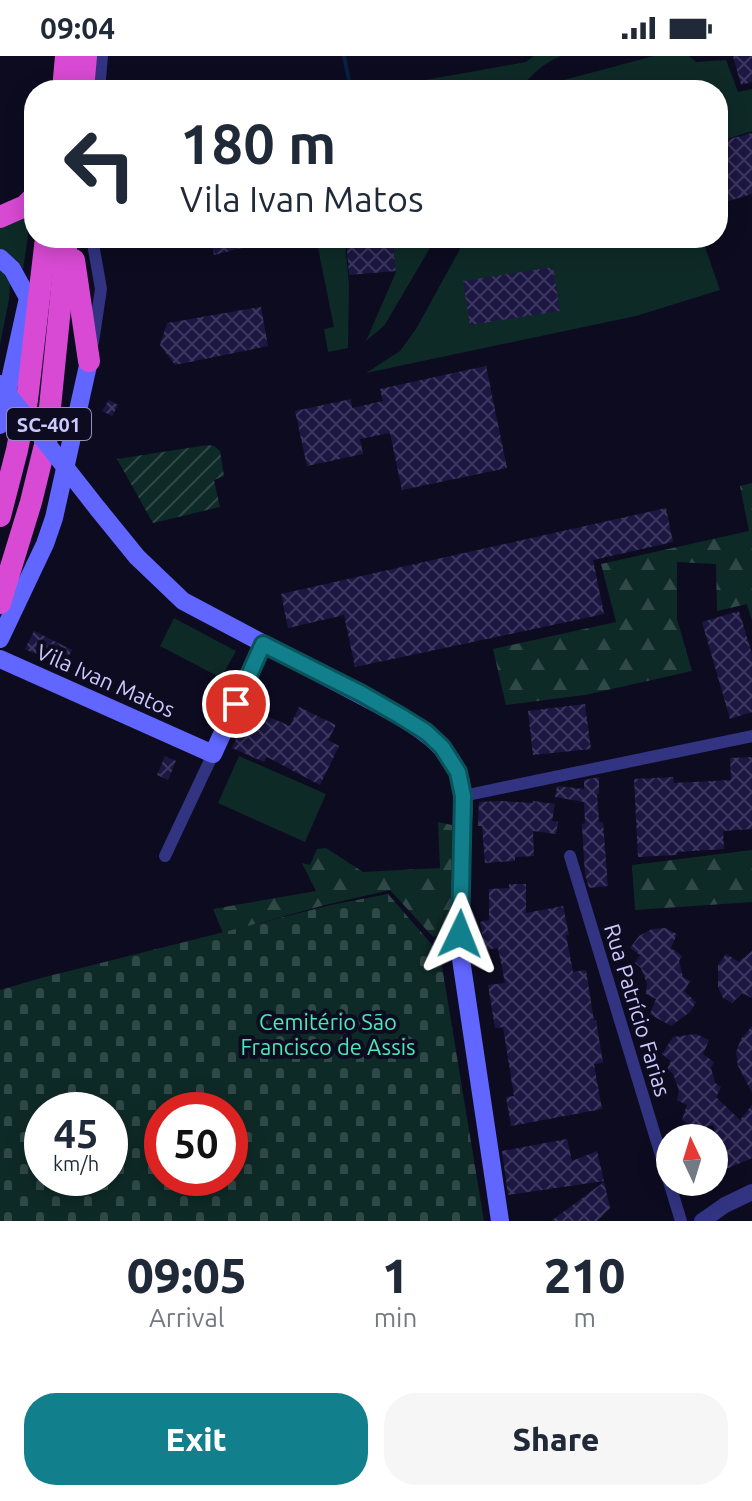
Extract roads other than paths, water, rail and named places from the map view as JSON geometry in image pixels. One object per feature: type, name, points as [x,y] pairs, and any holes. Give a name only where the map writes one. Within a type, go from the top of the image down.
[{"type":"highway","points":[[84,80],[86,56]]},
{"type":"highway","points":[[0,217],[24,206]]},
{"type":"highway","name":"SC-401","points":[[0,516],[27,400],[45,248]]},
{"type":"highway","name":"SC-401","points":[[0,603],[47,437],[68,248]]},
{"type":"highway","points":[[71,248],[89,361]]},
{"type":"highway","points":[[28,298],[42,267]]},
{"type":"main road","points":[[0,258],[12,269],[28,298],[0,425]]},
{"type":"main road","points":[[0,639],[54,518],[89,361]]},
{"type":"main road","points":[[0,384],[137,557],[183,601],[362,694],[426,732],[442,747],[458,772],[463,796],[461,959],[500,1221]]},
{"type":"main road","points":[[213,754],[263,644]]},
{"type":"main road","name":"Vila Ivan Matos","points":[[0,659],[213,754]]},
{"type":"street","points":[[100,80],[102,56]]},
{"type":"street","points":[[89,361],[101,289],[94,248]]},
{"type":"street","points":[[463,796],[752,736]]},
{"type":"street","points":[[165,856],[213,754]]},
{"type":"street","name":"Rua Patrício Farias","points":[[570,856],[681,1221]]},
{"type":"street","points":[[702,1221],[752,1192]]},
{"type":"waterway","points":[[344,56],[349,80]]},
{"type":"park label","name":"Cemitério São Francisco de Assis","points":[[328,1034]]}]
